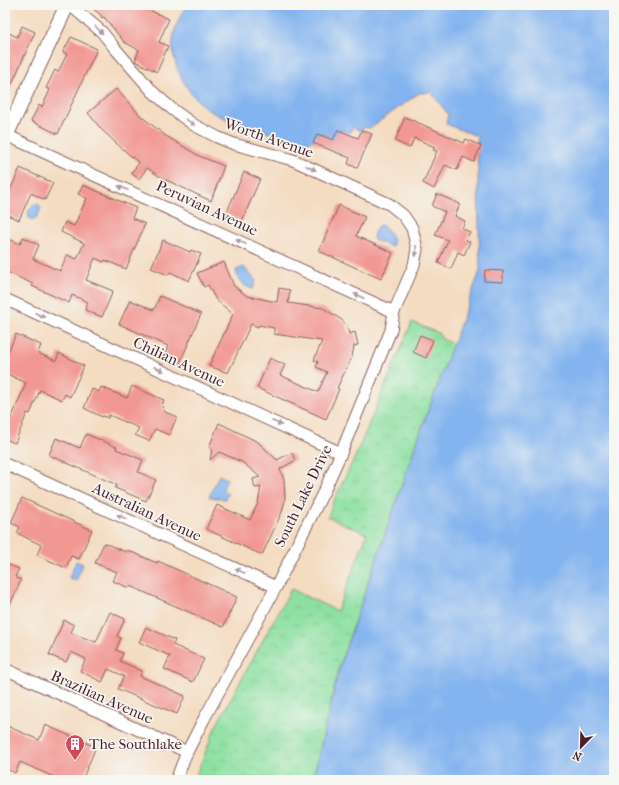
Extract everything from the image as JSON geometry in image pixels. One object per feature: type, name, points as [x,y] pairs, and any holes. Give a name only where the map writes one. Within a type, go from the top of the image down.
[{"type":"street","points":[[5,136],[69,5]]},
{"type":"street","name":"Worth Avenue","points":[[69,5],[102,32],[152,91],[172,109],[194,125],[234,144],[293,160],[389,204],[403,215]]},
{"type":"street","name":"Peruvian Avenue","points":[[5,136],[394,312]]},
{"type":"street","name":"South Lake Drive","points":[[176,780],[187,752],[276,587],[322,495],[341,453],[391,330],[394,312],[414,265],[417,249],[412,228],[403,215]]},
{"type":"street","name":"Chilian Avenue","points":[[5,299],[341,453]]},
{"type":"street","name":"Australian Avenue","points":[[5,464],[276,587]]},
{"type":"street","name":"Brazilian Avenue","points":[[5,669],[187,752]]},
{"type":"green space","points":[[412,322],[438,333],[442,339],[453,344],[417,441],[339,668],[313,780],[194,780],[216,726],[291,589],[337,611],[367,534],[328,517],[333,502],[356,455]]},
{"type":"water","points":[[186,5],[614,5],[614,780],[313,780],[339,668],[417,441],[480,271],[477,136],[446,124],[448,114],[431,92],[419,93],[370,128],[364,127],[361,131],[353,127],[350,133],[340,130],[334,140],[320,133],[316,139],[308,142],[294,141],[278,137],[220,116],[209,110],[193,95],[186,86],[176,66],[173,44],[174,33]]},
{"type":"water","points":[[35,204],[38,204],[41,207],[37,217],[32,220],[28,216],[28,212]]},
{"type":"water","points":[[381,225],[388,230],[391,235],[393,244],[391,247],[373,239],[374,233],[378,226]]},
{"type":"water","points":[[244,267],[256,281],[253,289],[239,279],[236,270]]},
{"type":"water","points":[[219,475],[227,479],[223,489],[228,494],[225,499],[209,497]]},
{"type":"water","points":[[76,561],[83,564],[76,581],[69,578]]},
{"type":"building","points":[[88,5],[138,5],[169,19],[159,42],[168,46],[157,72],[135,61],[139,50],[124,42],[105,18],[101,17],[101,15]]},
{"type":"building","points":[[22,26],[35,32],[5,99],[5,31],[17,37]]},
{"type":"building","points":[[71,37],[97,49],[58,134],[31,121],[39,105],[42,107],[50,90],[46,88],[55,70],[58,72],[67,54],[63,52]]},
{"type":"building","points":[[116,89],[142,117],[166,136],[199,156],[224,166],[211,201],[162,178],[147,168],[139,179],[131,173],[139,163],[102,130],[88,113]]},
{"type":"building","points":[[405,117],[464,143],[466,139],[481,146],[474,162],[463,157],[457,170],[445,165],[434,189],[423,183],[437,151],[433,150],[435,147],[414,138],[410,148],[395,141]]},
{"type":"building","points":[[338,130],[358,138],[362,130],[372,134],[357,168],[348,164],[350,158],[313,143],[317,134],[333,140]]},
{"type":"building","points":[[20,168],[53,183],[45,200],[31,193],[19,220],[5,214],[5,202]]},
{"type":"building","points":[[244,172],[260,179],[242,221],[226,214]]},
{"type":"building","points":[[83,185],[136,208],[132,218],[145,224],[126,269],[105,260],[104,262],[95,258],[86,280],[113,291],[102,317],[85,310],[88,302],[72,295],[69,303],[32,286],[33,284],[5,271],[5,237],[20,244],[23,237],[39,245],[33,259],[60,271],[67,255],[77,259],[84,243],[61,232],[65,222],[74,226],[87,198],[78,194]]},
{"type":"building","points":[[437,194],[460,204],[455,216],[465,221],[462,228],[470,232],[466,240],[470,242],[464,255],[458,252],[451,269],[438,263],[448,240],[435,235],[445,212],[432,206]]},
{"type":"building","points":[[339,205],[365,217],[356,236],[393,253],[381,279],[319,251]]},
{"type":"building","points":[[163,240],[190,252],[191,250],[201,254],[189,281],[170,272],[168,275],[151,268]]},
{"type":"building","points":[[224,262],[234,286],[247,296],[277,302],[279,288],[290,290],[288,303],[323,308],[342,320],[347,326],[349,334],[355,332],[358,345],[354,346],[352,357],[337,388],[339,389],[326,419],[257,388],[270,358],[285,365],[280,375],[318,392],[327,372],[316,367],[318,362],[314,360],[322,341],[274,334],[274,328],[259,325],[258,327],[251,324],[228,373],[209,366],[233,314],[216,300],[208,285],[204,287],[197,273]]},
{"type":"building","points":[[485,270],[503,271],[503,282],[484,281]]},
{"type":"building","points":[[160,296],[201,314],[179,365],[163,359],[168,346],[119,324],[130,300],[154,310]]},
{"type":"building","points":[[16,334],[41,345],[38,353],[56,361],[59,353],[84,366],[70,397],[65,394],[62,400],[40,390],[30,414],[27,413],[15,443],[5,439],[5,415],[12,417],[26,383],[5,373],[5,359]]},
{"type":"building","points":[[420,335],[433,340],[426,358],[413,352]]},
{"type":"building","points":[[132,386],[164,400],[162,406],[165,412],[177,417],[169,435],[155,429],[149,441],[135,435],[139,428],[109,415],[108,418],[102,417],[84,408],[92,389],[99,392],[101,387],[127,398]]},
{"type":"building","points":[[219,423],[258,442],[277,460],[292,453],[296,460],[280,469],[284,480],[285,500],[282,512],[262,555],[206,529],[217,505],[250,520],[258,503],[261,487],[255,488],[253,479],[260,477],[242,462],[219,452],[210,460],[212,449],[209,447]]},
{"type":"building","points":[[86,434],[143,460],[138,472],[156,480],[146,501],[115,488],[117,485],[49,455],[56,438],[80,448]]},
{"type":"building","points":[[22,498],[92,530],[79,559],[71,556],[66,568],[37,555],[41,545],[17,533],[20,527],[11,523]]},
{"type":"building","points":[[104,543],[126,552],[127,550],[157,563],[158,561],[237,597],[223,627],[130,586],[129,588],[113,581],[117,572],[95,563]]},
{"type":"building","points":[[7,564],[19,569],[15,577],[21,580],[5,616],[5,569]]},
{"type":"building","points":[[110,612],[125,619],[117,636],[121,638],[116,650],[123,653],[120,661],[142,671],[140,676],[185,696],[177,714],[118,689],[124,676],[108,669],[102,682],[80,671],[86,659],[71,652],[66,662],[49,655],[64,620],[74,625],[71,633],[96,642]]},
{"type":"building","points":[[146,627],[175,640],[173,645],[204,659],[193,682],[164,669],[170,656],[139,642]]},
{"type":"building","points":[[45,725],[96,747],[82,780],[55,780],[54,777],[20,762],[15,773],[5,768],[5,731],[7,726],[39,740]]},
{"type":"place","name":"The Southlake","points":[[75,761]]}]
